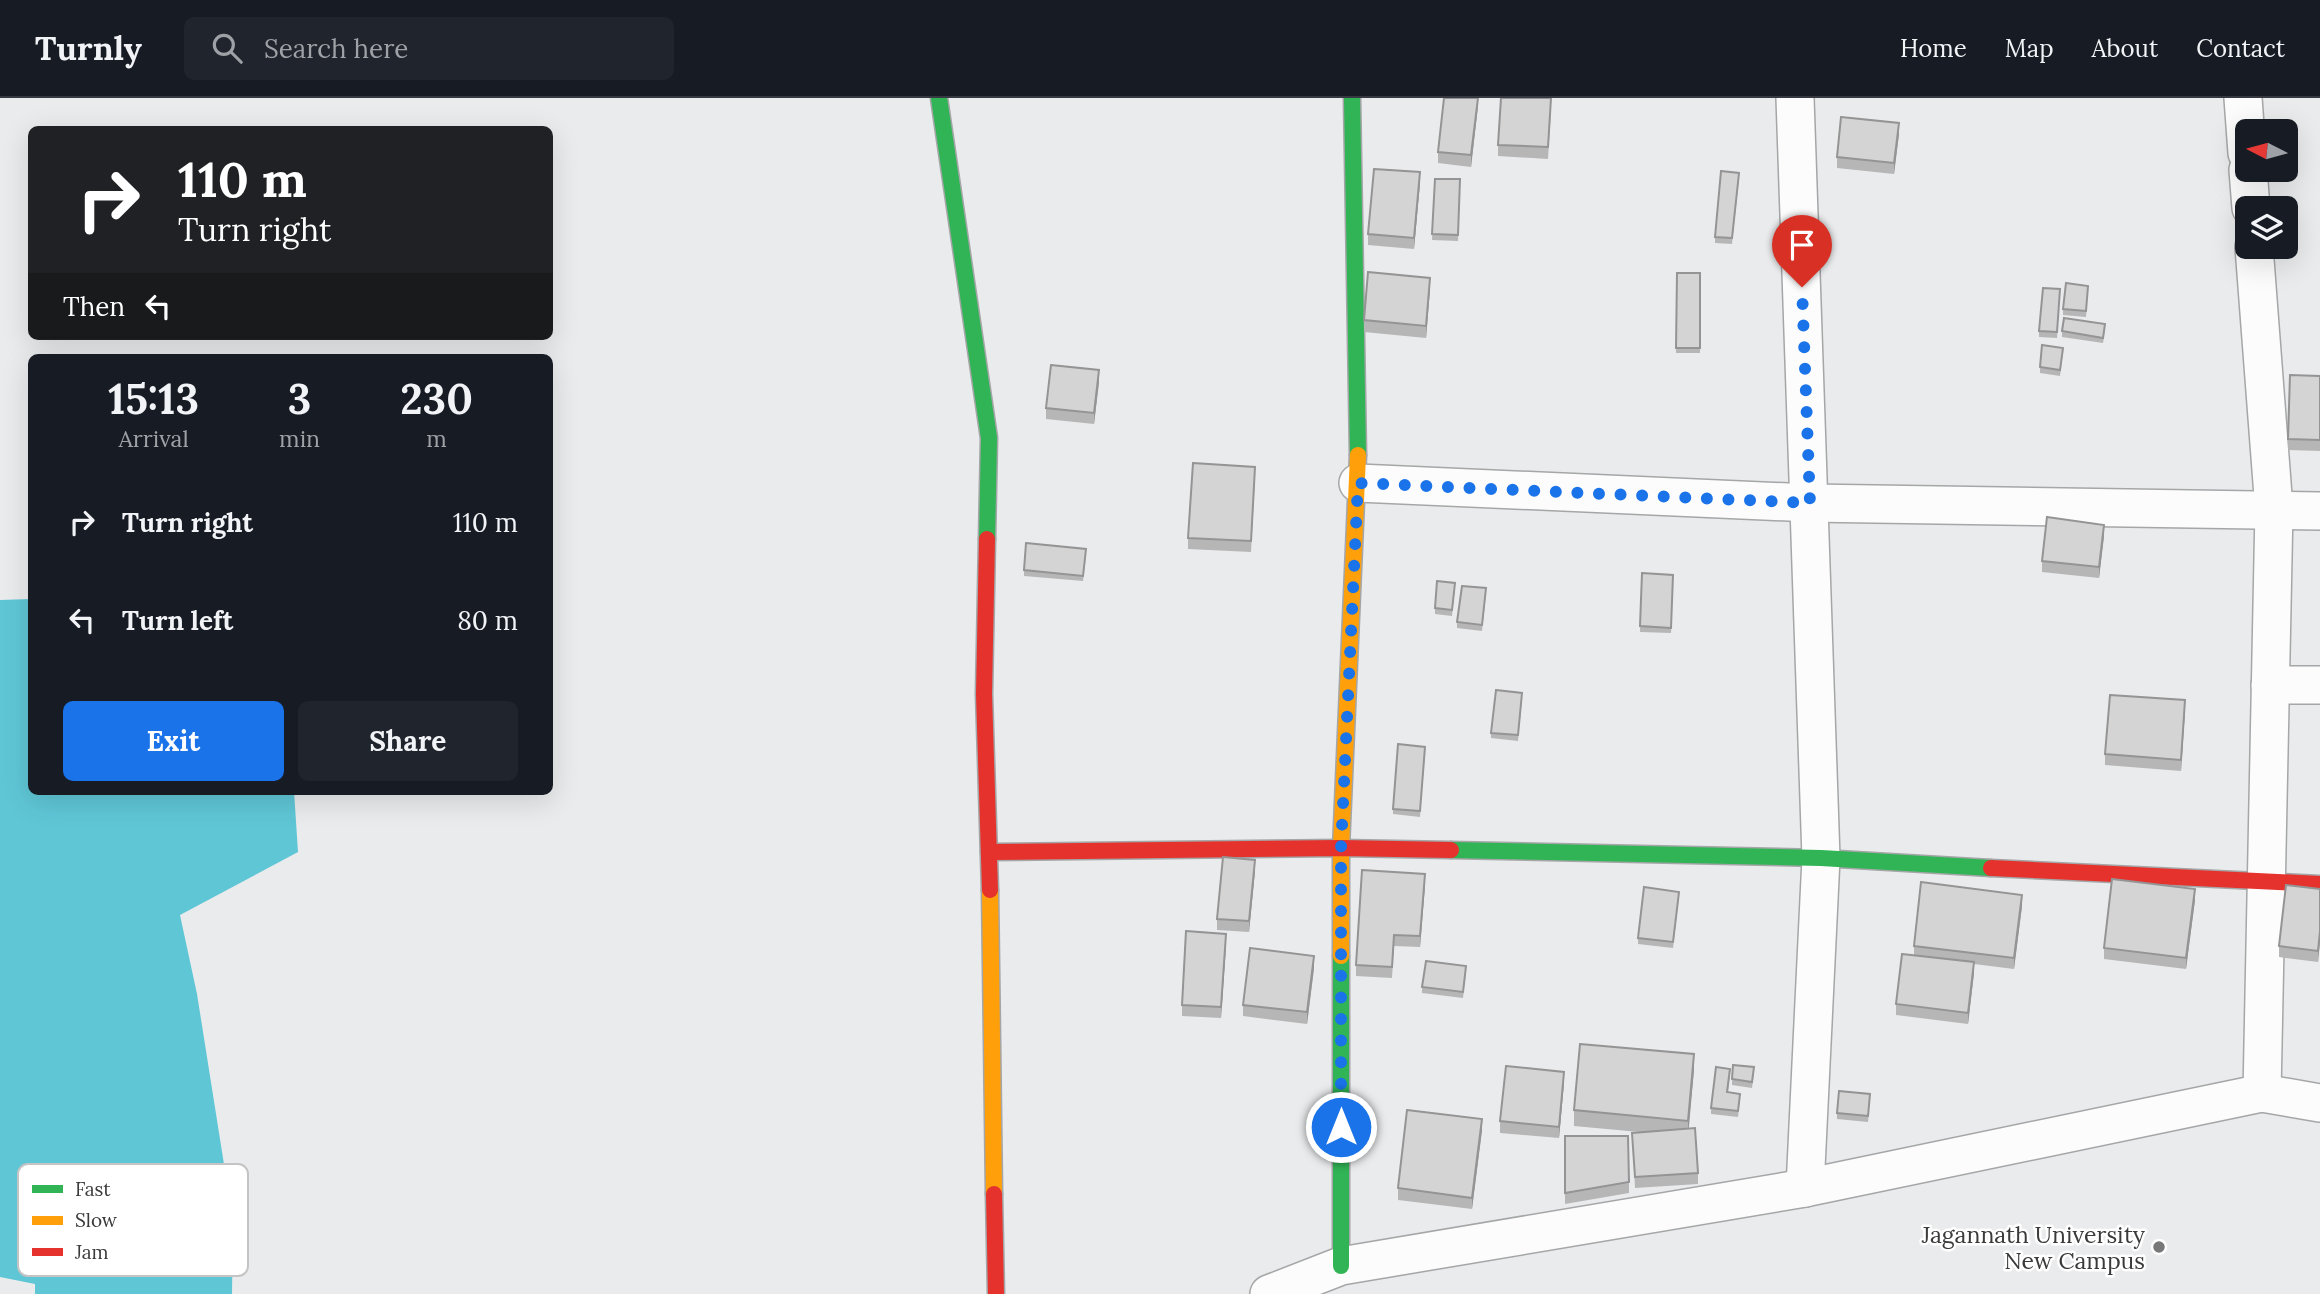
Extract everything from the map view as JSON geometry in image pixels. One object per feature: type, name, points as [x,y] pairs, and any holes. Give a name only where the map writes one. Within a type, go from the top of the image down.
[{"type":"street","points":[[939,98],[989,438],[984,694],[996,1294]]},
{"type":"street","points":[[1341,1266],[1341,848],[1358,483],[1352,98]]},
{"type":"street","points":[[1795,98],[1821,858],[1805,1188]]},
{"type":"street","points":[[2243,98],[2245,119]]},
{"type":"street","points":[[2255,259],[2274,509],[2262,1093]]},
{"type":"street","points":[[1358,483],[1810,503],[2320,511]]},
{"type":"street","points":[[2270,685],[2320,685]]},
{"type":"street","points":[[989,852],[1341,848],[1821,858],[2320,884]]},
{"type":"street","points":[[1269,1294],[1341,1266],[1805,1188],[2262,1093],[2320,1103]]},
{"type":"water","points":[[28,599],[28,795],[294,795],[298,852],[180,915],[197,994],[224,1164],[18,1164],[18,1276],[232,1276],[232,1294],[35,1294],[35,1284],[0,1277],[0,600]]},
{"type":"building","points":[[1444,98],[1478,98],[1471,155],[1438,152]]},
{"type":"building","points":[[1501,98],[1551,98],[1548,147],[1498,145]]},
{"type":"building","points":[[1841,117],[1899,123],[1894,163],[1837,157]]},
{"type":"building","points":[[1374,169],[1420,172],[1414,238],[1368,234]]},
{"type":"building","points":[[1721,171],[1739,173],[1732,238],[1715,237]]},
{"type":"building","points":[[1435,179],[1460,179],[1458,235],[1432,234]]},
{"type":"building","points":[[1368,272],[1430,278],[1426,326],[1364,320]]},
{"type":"building","points":[[1677,273],[1700,273],[1700,348],[1676,348]]},
{"type":"building","points":[[2066,283],[2088,286],[2086,311],[2063,309]]},
{"type":"building","points":[[2043,288],[2060,289],[2057,332],[2039,331]]},
{"type":"building","points":[[2064,318],[2105,324],[2103,338],[2062,331]]},
{"type":"building","points":[[2042,345],[2063,348],[2060,370],[2040,367]]},
{"type":"building","points":[[1051,365],[1099,370],[1094,413],[1046,408]]},
{"type":"building","points":[[2290,375],[2320,376],[2320,440],[2288,439]]},
{"type":"building","points":[[1193,463],[1255,467],[1251,541],[1188,538]]},
{"type":"building","points":[[2047,517],[2104,525],[2099,567],[2042,561]]},
{"type":"building","points":[[1026,543],[1086,549],[1083,576],[1024,570]]},
{"type":"building","points":[[1642,573],[1673,575],[1671,628],[1640,626]]},
{"type":"building","points":[[1437,581],[1455,583],[1452,610],[1435,608]]},
{"type":"building","points":[[1462,586],[1486,588],[1482,625],[1457,622]]},
{"type":"building","points":[[1496,690],[1522,693],[1518,735],[1491,733]]},
{"type":"building","points":[[2110,695],[2185,700],[2181,760],[2105,754]]},
{"type":"building","points":[[1398,744],[1425,747],[1420,811],[1393,809]]},
{"type":"building","points":[[1223,857],[1255,860],[1249,921],[1217,919]]},
{"type":"building","points":[[1362,870],[1425,874],[1420,936],[1394,935],[1392,967],[1356,965]]},
{"type":"building","points":[[2112,879],[2195,889],[2186,958],[2104,948]]},
{"type":"building","points":[[1921,882],[2022,895],[2014,958],[1914,946]]},
{"type":"building","points":[[2286,885],[2320,889],[2318,951],[2279,946]]},
{"type":"building","points":[[1644,887],[1679,892],[1673,942],[1638,938]]},
{"type":"building","points":[[1186,931],[1226,934],[1221,1007],[1182,1005]]},
{"type":"building","points":[[1250,948],[1314,956],[1307,1012],[1243,1005]]},
{"type":"building","points":[[1902,954],[1974,962],[1968,1013],[1896,1004]]},
{"type":"building","points":[[1426,961],[1466,966],[1463,992],[1422,987]]},
{"type":"building","points":[[1580,1044],[1694,1054],[1688,1121],[1574,1110]]},
{"type":"building","points":[[1733,1065],[1754,1067],[1752,1082],[1732,1079]]},
{"type":"building","points":[[1506,1066],[1564,1072],[1559,1127],[1500,1121]]},
{"type":"building","points":[[1716,1067],[1730,1069],[1727,1092],[1740,1094],[1738,1111],[1711,1108]]},
{"type":"building","points":[[1839,1091],[1870,1094],[1868,1116],[1837,1113]]},
{"type":"building","points":[[1407,1110],[1482,1119],[1472,1198],[1398,1188]]},
{"type":"building","points":[[1695,1128],[1698,1173],[1635,1177],[1632,1133]]},
{"type":"building","points":[[1565,1136],[1628,1136],[1629,1182],[1565,1193]]},
{"type":"traffic: fast","points":[[939,98],[989,438],[987,539]]},
{"type":"traffic: fast","points":[[1352,98],[1358,455]]},
{"type":"traffic: fast","points":[[1451,850],[1821,858],[1991,868]]},
{"type":"traffic: fast","points":[[1341,956],[1341,1266]]},
{"type":"traffic: slow","points":[[1341,956],[1341,848],[1358,455]]},
{"type":"traffic: slow","points":[[990,890],[994,1194]]},
{"type":"traffic: jam","points":[[987,539],[984,694],[990,890]]},
{"type":"traffic: jam","points":[[989,852],[1341,848],[1451,850]]},
{"type":"traffic: jam","points":[[1991,868],[2320,884]]},
{"type":"traffic: jam","points":[[994,1194],[996,1294]]},
{"type":"place","name":"Jagannath University New Campus","points":[[2159,1247]]},
{"type":"route","points":[[1341,1127],[1341,848],[1358,483],[1810,503],[1802,287]]}]
